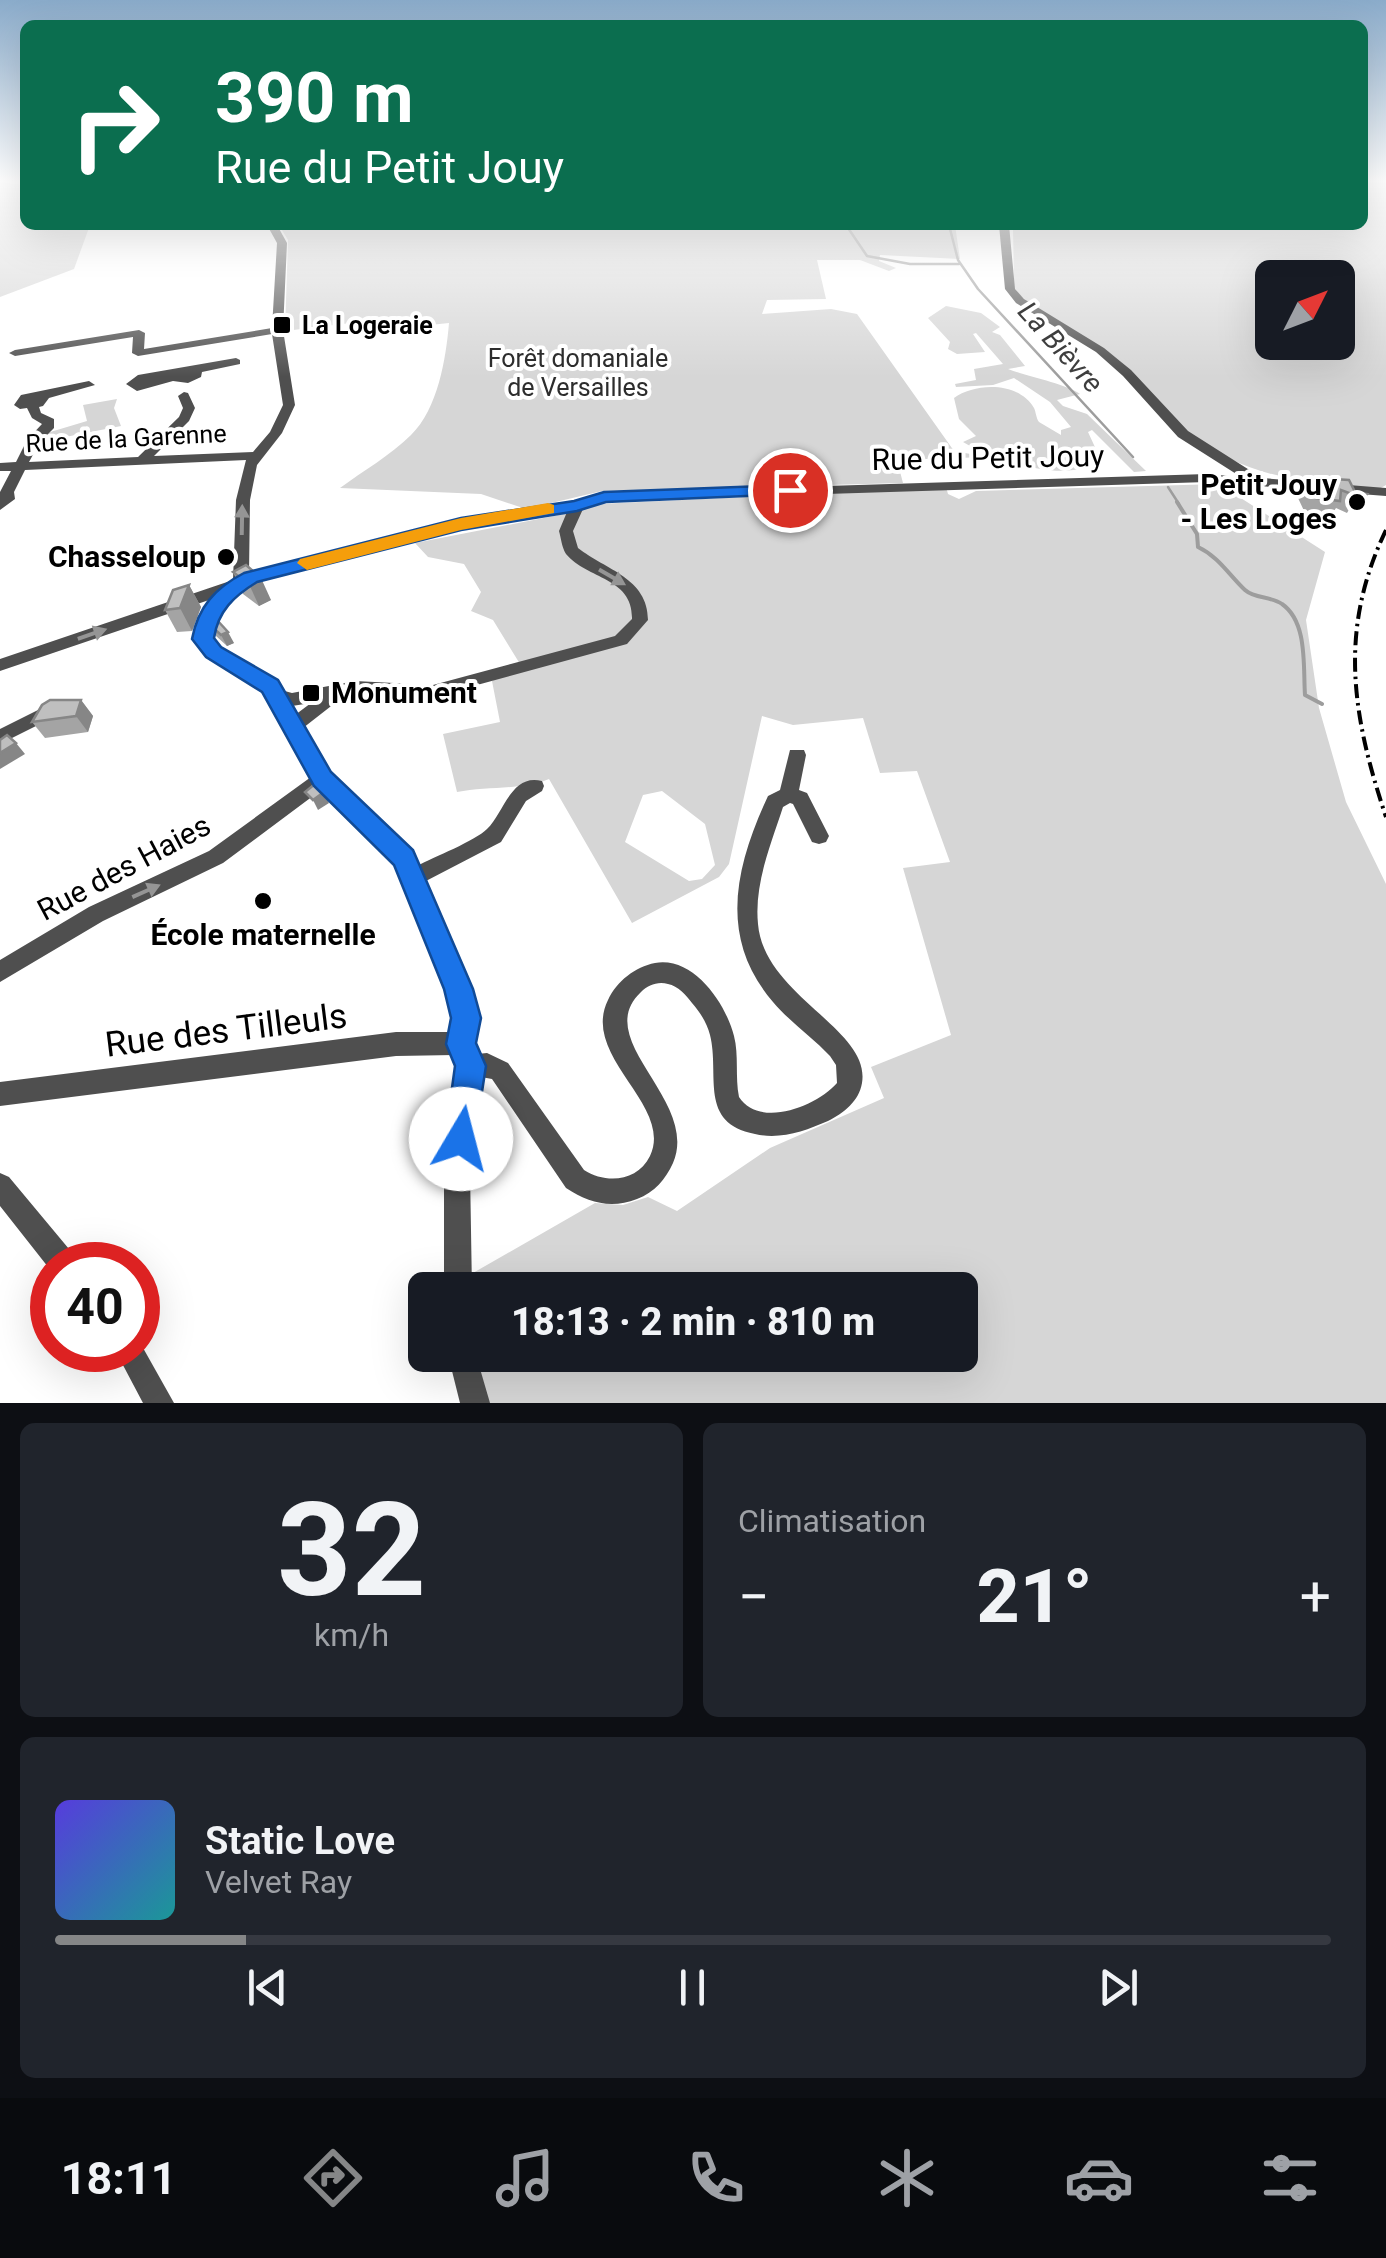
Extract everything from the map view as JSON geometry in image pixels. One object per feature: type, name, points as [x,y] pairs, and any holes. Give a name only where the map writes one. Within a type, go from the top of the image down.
[{"type":"street","points":[[282,246],[278,335],[289,405],[276,433],[254,456],[243,500],[237,584],[207,615],[203,639],[213,652],[261,678],[277,694],[322,779],[396,847],[420,876],[466,1018],[457,1170],[458,1272]]},
{"type":"street","points":[[1006,246],[1010,289],[1020,301],[1113,360],[1183,434],[1257,481]]},
{"type":"street","points":[[16,353],[139,333],[138,353],[278,335]]},
{"type":"street","points":[[202,352],[278,335]]},
{"type":"street","points":[[133,376],[184,375],[236,362]]},
{"type":"street","points":[[143,460],[185,418],[188,408],[184,375]]},
{"type":"street","points":[[2,497],[34,440],[36,406],[89,385]]},
{"type":"street","name":"Rue de la Garenne","points":[[0,467],[254,456]]},
{"type":"street","name":"Rue du Petit Jouy","points":[[0,665],[237,584],[461,524],[577,506],[604,497],[1179,479],[1386,492]]},
{"type":"street","points":[[277,694],[292,700],[342,689],[433,691],[611,644],[630,634],[642,610],[635,593],[580,558],[567,541],[568,522],[577,506]]},
{"type":"street","points":[[294,725],[342,689]]},
{"type":"street","points":[[0,737],[46,713]]},
{"type":"street","points":[[466,1055],[500,1071],[575,1179],[589,1192],[608,1194],[624,1194],[647,1180],[665,1146],[660,1113],[630,1066],[617,1036],[616,1012],[629,988],[642,978],[666,972],[689,983],[706,1002],[718,1020],[724,1042],[726,1094],[735,1113],[754,1124],[780,1125],[846,1094],[850,1071],[845,1056],[760,971],[746,932],[746,902],[758,855],[774,802],[788,794],[797,755]]},
{"type":"street","name":"Rue des Haies","points":[[0,972],[96,914],[216,857],[322,779]]},
{"type":"street","points":[[420,876],[497,834],[520,796],[535,786]]},
{"type":"street","points":[[788,794],[800,799],[819,836]]},
{"type":"street","name":"Rue des Tilleuls","points":[[0,1094],[396,1044],[466,1055]]},
{"type":"street","points":[[0,1186],[45,1242]]},
{"type":"street","points":[[142,1372],[160,1403]]},
{"type":"street","points":[[467,1372],[475,1403]]},
{"type":"green space","points":[[0,246],[82,246],[74,269],[0,297]]},
{"type":"green space","name":"Forêt domaniale de Versailles","points":[[288,246],[958,246],[960,259],[880,255],[879,261],[896,268],[889,271],[860,260],[817,260],[826,299],[767,300],[762,314],[831,309],[857,314],[954,451],[987,457],[897,460],[903,483],[602,491],[526,509],[481,494],[340,488],[395,449],[420,424],[439,382],[449,323],[401,328],[400,317],[285,331]]},
{"type":"green space","points":[[1013,246],[1386,246],[1386,485],[1379,489],[1300,480],[1230,459],[1184,430],[1115,357],[1024,299],[1014,288]]},
{"type":"green space","points":[[946,306],[981,313],[1000,327],[992,332],[1000,335],[1025,366],[1008,369],[1080,394],[1057,400],[1087,414],[1146,471],[1134,472],[1092,430],[1088,432],[1100,458],[1072,470],[1012,463],[963,442],[976,436],[959,419],[954,398],[984,387],[1018,393],[1034,408],[1039,422],[1061,435],[1061,430],[1071,427],[1050,402],[1014,378],[993,385],[956,387],[955,384],[976,380],[974,369],[1003,364],[976,333],[973,334],[985,352],[957,354],[948,349],[950,342],[928,318]]},
{"type":"green space","points":[[117,399],[114,408],[121,426],[40,442],[47,433],[87,421],[83,405]]},
{"type":"green space","points":[[1219,484],[1325,552],[1306,620],[1319,708],[1346,802],[1386,884],[1386,1403],[487,1403],[477,1372],[978,1372],[978,1272],[475,1272],[595,1203],[623,1205],[648,1197],[677,1211],[770,1148],[884,1098],[871,1067],[951,1035],[903,868],[950,862],[917,771],[880,773],[863,718],[793,725],[762,716],[729,864],[719,877],[632,923],[549,779],[528,785],[457,792],[443,734],[500,722],[492,681],[520,664],[493,620],[471,611],[481,592],[464,564],[428,557],[415,543],[598,504],[946,487],[948,494],[959,499],[976,491]],"holes":[[[662,791],[705,824],[715,865],[702,879],[689,881],[625,842],[643,795]]]},
{"type":"building","points":[[1316,478],[1349,480],[1357,496],[1341,490],[1340,501],[1316,498],[1307,482],[1321,483]]},
{"type":"building","points":[[1355,492],[1367,494],[1359,502]]},
{"type":"building","points":[[246,565],[261,578],[249,584],[233,572]]},
{"type":"building","points":[[189,585],[180,608],[165,610],[173,590]]},
{"type":"building","points":[[217,620],[228,632],[221,635],[209,624]]},
{"type":"building","points":[[50,700],[81,700],[76,716],[32,722],[42,705]]},
{"type":"building","points":[[7,735],[16,743],[0,753],[0,740]]},
{"type":"building","points":[[315,784],[324,792],[313,800],[305,792]]},
{"type":"waterway","name":"La Bièvre","points":[[861,246],[867,256],[910,264],[959,264]]},
{"type":"waterway","name":"La Bièvre","points":[[955,246],[958,260],[978,289],[1133,457]]},
{"type":"waterway","name":"La Bièvre","points":[[1168,487],[1179,504]]},
{"type":"waterway","name":"La Bièvre","points":[[1177,502],[1197,534],[1198,547],[1249,593],[1278,601],[1290,612],[1300,633],[1305,695],[1322,704]]},
{"type":"railway","points":[[1386,530],[1361,603],[1355,673],[1365,743],[1386,817]]},
{"type":"slow traffic","points":[[307,563],[404,542],[461,524],[548,509]]},
{"type":"place","name":"La Logeraie","points":[[282,325]]},
{"type":"place","name":"Petit Jouy - Les Loges","points":[[1357,502]]},
{"type":"place","name":"Chasseloup","points":[[226,557]]},
{"type":"place","name":"Monument","points":[[311,693]]},
{"type":"place","name":"École maternelle","points":[[263,901]]},
{"type":"route","points":[[461,1139],[470,1066],[461,1044],[466,1018],[458,989],[404,858],[322,779],[270,686],[213,652],[203,639],[207,615],[241,581],[404,542],[461,524],[577,506],[604,497],[790,490]]}]
